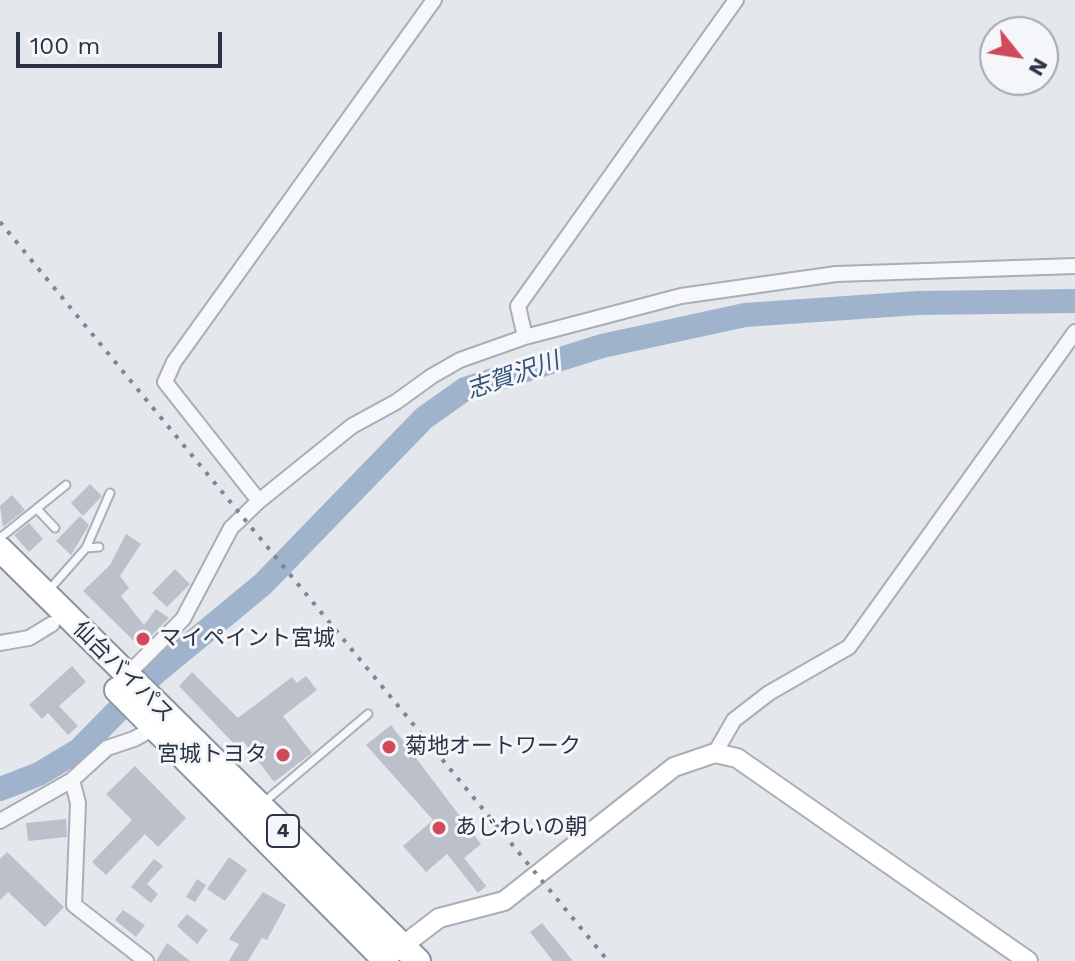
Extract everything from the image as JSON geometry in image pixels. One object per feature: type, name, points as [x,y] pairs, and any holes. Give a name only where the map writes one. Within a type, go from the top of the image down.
[{"type":"highway","name":"仙台バイパス","points":[[0,549],[124,681],[147,713],[395,958]]},
{"type":"highway","name":"仙台バイパス","points":[[0,573],[52,624],[124,681]]},
{"type":"highway","name":"仙台バイパス","points":[[147,713],[258,806],[395,958]]},
{"type":"street","points":[[259,501],[165,382],[174,362],[434,0]]},
{"type":"street","points":[[525,337],[518,306],[736,0]]},
{"type":"street","points":[[124,681],[183,619],[231,528],[259,501],[352,426],[396,402],[460,360],[525,337],[681,296],[836,274],[1075,266]]},
{"type":"street","points":[[715,753],[734,720],[769,693],[849,647],[1074,336]]},
{"type":"street","points":[[0,643],[29,638],[52,624]]},
{"type":"street","points":[[0,821],[72,780],[147,713]]},
{"type":"street","points":[[395,958],[439,918],[504,901],[674,767],[715,753],[737,758],[1028,961]]},
{"type":"street","points":[[72,780],[78,803],[74,905],[146,961]]},
{"type":"lane","points":[[0,538],[66,485]]},
{"type":"lane","points":[[45,594],[86,548],[110,493]]},
{"type":"lane","points":[[37,509],[55,528]]},
{"type":"lane","points":[[86,548],[99,547]]},
{"type":"lane","points":[[258,806],[368,714]]},
{"type":"building","points":[[90,484],[102,496],[83,516],[71,503]]},
{"type":"building","points":[[12,495],[25,510],[3,527],[0,506]]},
{"type":"building","points":[[80,516],[89,525],[71,555],[56,541]]},
{"type":"building","points":[[29,523],[43,539],[29,552],[14,535]]},
{"type":"building","points":[[126,534],[141,544],[120,576],[129,588],[121,596],[144,625],[156,609],[169,618],[140,647],[83,591],[110,565]]},
{"type":"building","points":[[175,569],[190,584],[167,607],[152,593]]},
{"type":"building","points":[[72,666],[86,682],[59,706],[78,726],[68,735],[48,713],[42,719],[29,705]]},
{"type":"building","points":[[192,672],[238,718],[292,677],[297,683],[306,676],[317,690],[283,716],[312,753],[274,782],[243,741],[237,747],[179,686]]},
{"type":"building","points":[[391,725],[481,844],[464,858],[486,886],[478,893],[447,854],[426,872],[403,846],[433,820],[366,745]]},
{"type":"building","points":[[135,766],[186,818],[158,847],[145,834],[106,875],[92,862],[132,820],[106,794]]},
{"type":"building","points":[[66,819],[67,837],[28,841],[26,823]]},
{"type":"building","points":[[7,852],[64,907],[45,927],[8,892],[0,900],[0,859]]},
{"type":"building","points":[[229,857],[247,870],[225,901],[207,889]]},
{"type":"building","points":[[154,859],[163,866],[147,884],[158,894],[151,903],[131,887]]},
{"type":"building","points":[[197,879],[206,885],[195,902],[186,897]]},
{"type":"building","points":[[263,892],[286,905],[267,940],[262,938],[248,961],[229,961],[239,944],[229,939]]},
{"type":"building","points":[[123,910],[145,925],[136,937],[115,920]]},
{"type":"building","points":[[187,914],[208,930],[197,944],[177,926]]},
{"type":"building","points":[[542,923],[573,961],[553,961],[530,932]]},
{"type":"building","points":[[167,943],[190,961],[156,961]]},
{"type":"waterway","name":"志賀沢川","points":[[0,789],[39,774],[79,750],[154,674],[263,584],[424,418],[465,389],[602,346],[745,315],[918,303],[1075,301]]},
{"type":"railway","points":[[0,222],[608,961]]},
{"type":"place","name":"マイペイント宮城","points":[[143,639]]},
{"type":"place","name":"菊地オートワーク","points":[[389,747]]},
{"type":"place","name":"宮城トヨタ","points":[[283,755]]},
{"type":"place","name":"あじわいの朝","points":[[439,828]]}]
